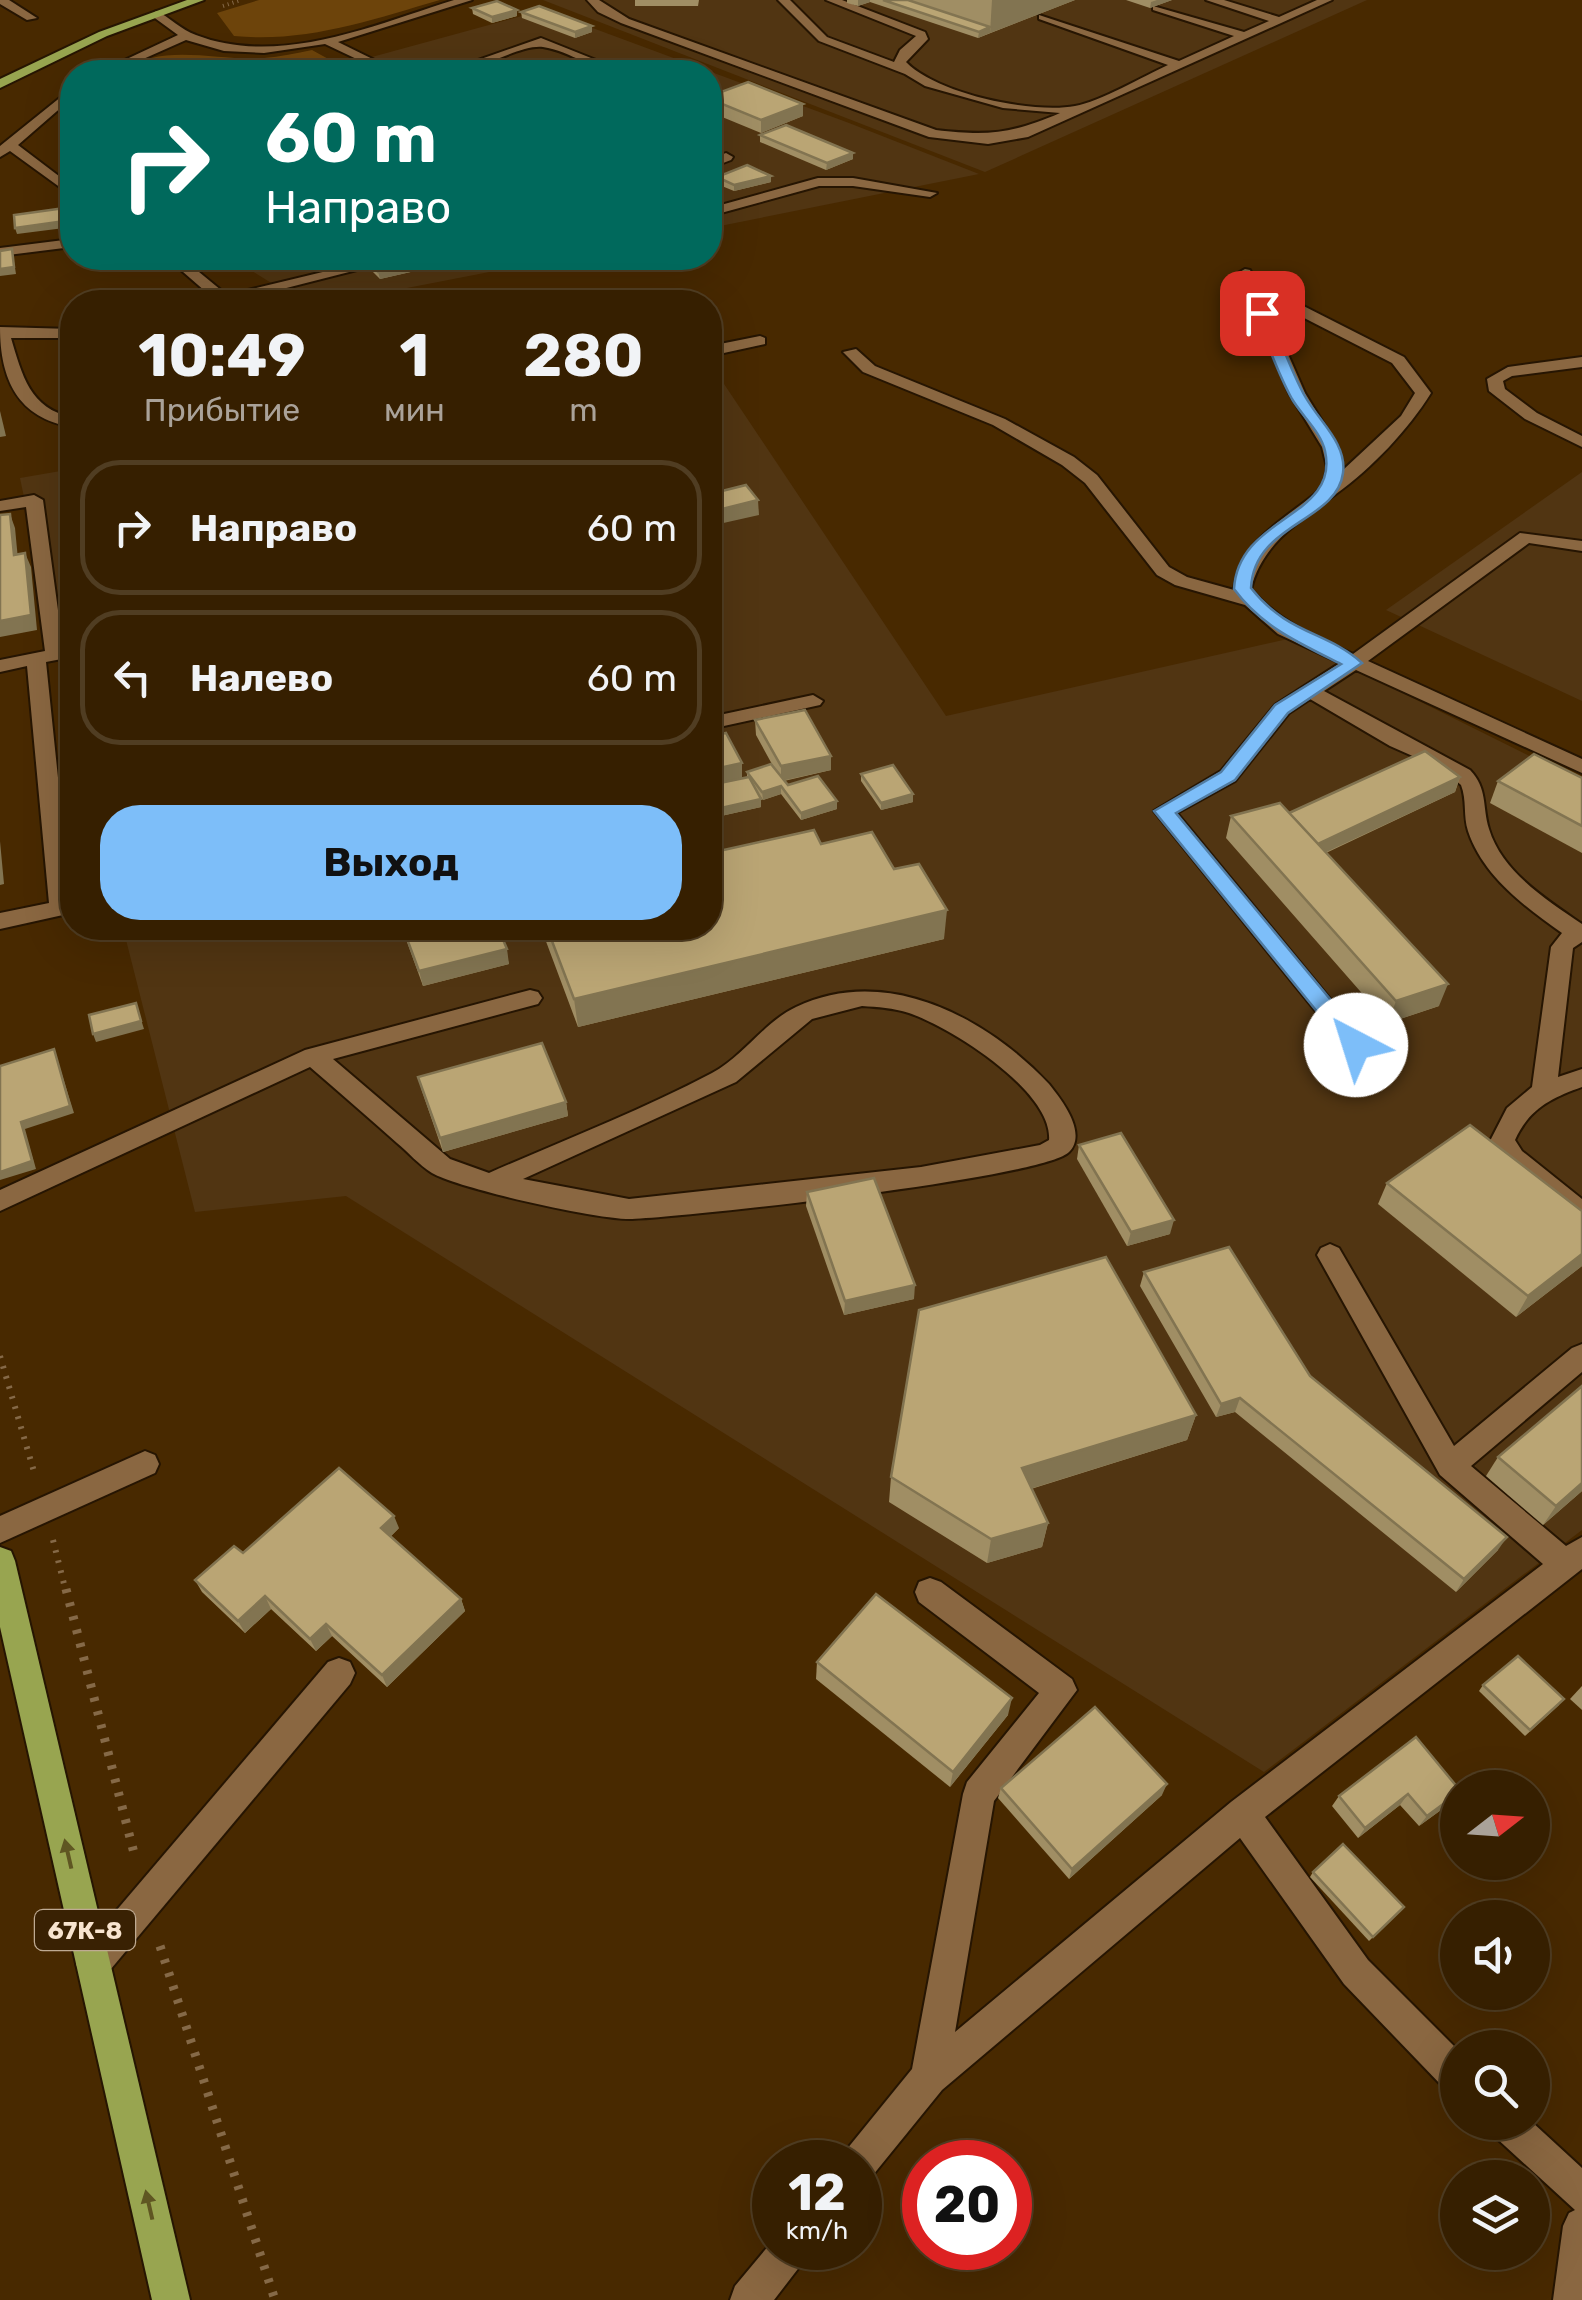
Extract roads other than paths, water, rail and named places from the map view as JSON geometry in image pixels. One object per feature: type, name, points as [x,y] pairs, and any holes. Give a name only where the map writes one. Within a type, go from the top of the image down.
[{"type":"main road","points":[[0,84],[49,57],[198,0]]},
{"type":"main road","name":"67К-8","points":[[0,1561],[170,2300]]},
{"type":"lane","points":[[156,14],[196,43],[246,49],[325,40],[466,0]]},
{"type":"lane","points":[[593,0],[602,10],[625,22],[950,138],[988,140],[1023,134],[1326,0]]},
{"type":"lane","points":[[784,0],[823,39],[909,74],[1010,106],[1037,110],[1087,107]]},
{"type":"lane","points":[[832,0],[921,34],[922,39],[900,62],[909,74],[911,93]]},
{"type":"lane","points":[[1212,0],[1278,20]]},
{"type":"lane","points":[[3,1],[31,18]]},
{"type":"lane","points":[[1157,8],[1245,36]]},
{"type":"lane","points":[[1043,18],[1180,65]]},
{"type":"lane","points":[[129,60],[185,36]]},
{"type":"lane","points":[[325,40],[368,60]]},
{"type":"lane","points":[[486,60],[541,42],[588,60]]},
{"type":"lane","points":[[60,102],[5,149],[60,184]]},
{"type":"lane","points":[[722,160],[726,158]]},
{"type":"lane","points":[[722,209],[818,182],[854,182],[930,193]]},
{"type":"lane","points":[[0,252],[60,244]]},
{"type":"lane","points":[[187,270],[207,290]]},
{"type":"lane","points":[[265,290],[347,270]]},
{"type":"lane","points":[[1329,492],[1336,472],[1332,446],[1298,398],[1248,279],[1398,360],[1422,392],[1407,420],[1329,492],[1254,549],[1244,568],[1242,589],[1285,630],[1582,767]]},
{"type":"lane","points":[[60,333],[1,332],[8,374],[43,417],[60,420]]},
{"type":"lane","points":[[722,349],[760,341]]},
{"type":"lane","points":[[852,352],[870,369],[999,422],[1068,460],[1091,479],[1162,570],[1180,581],[1252,601]]},
{"type":"lane","points":[[1582,362],[1508,372],[1495,380],[1497,391],[1531,416],[1582,442]]},
{"type":"lane","points":[[1534,370],[1582,378]]},
{"type":"lane","points":[[0,506],[34,500],[54,655],[60,771]]},
{"type":"lane","points":[[1356,1045],[1164,811],[1228,776],[1282,709],[1353,663],[1526,536],[1582,546]]},
{"type":"lane","points":[[0,666],[54,655]]},
{"type":"lane","points":[[1310,691],[1412,749],[1455,767],[1471,783],[1476,797],[1472,811],[1480,836],[1504,875],[1581,934]]},
{"type":"lane","points":[[722,721],[813,701]]},
{"type":"lane","points":[[0,921],[60,908]]},
{"type":"lane","points":[[1544,1092],[1562,947],[1568,939],[1581,934]]},
{"type":"lane","points":[[313,1056],[441,1166],[490,1183],[629,1208],[921,1177],[1046,1154],[1060,1145],[1063,1132],[1048,1100],[1021,1072],[946,1018],[886,997],[849,999],[805,1012],[773,1034],[731,1074],[490,1183]]},
{"type":"lane","points":[[0,1201],[313,1056],[530,998]]},
{"type":"lane","points":[[1582,1078],[1523,1104],[1511,1118],[1502,1141],[1513,1158],[1582,1213]]},
{"type":"lane","points":[[878,2140],[929,2077],[1243,1814],[1574,1558],[1450,1466],[1330,1255]]},
{"type":"lane","points":[[1450,1466],[1582,1356]]},
{"type":"lane","points":[[0,1530],[145,1464]]},
{"type":"lane","points":[[929,2077],[979,1794],[1062,1690],[930,1592]]},
{"type":"lane","points":[[93,1964],[340,1673]]},
{"type":"lane","points":[[1243,1814],[1356,1972],[1440,2058]]},
{"type":"lane","points":[[1525,2140],[1582,2194]]},
{"type":"lane","points":[[1572,2300],[1582,2226]]},
{"type":"lane","points":[[749,2300],[773,2270]]}]
